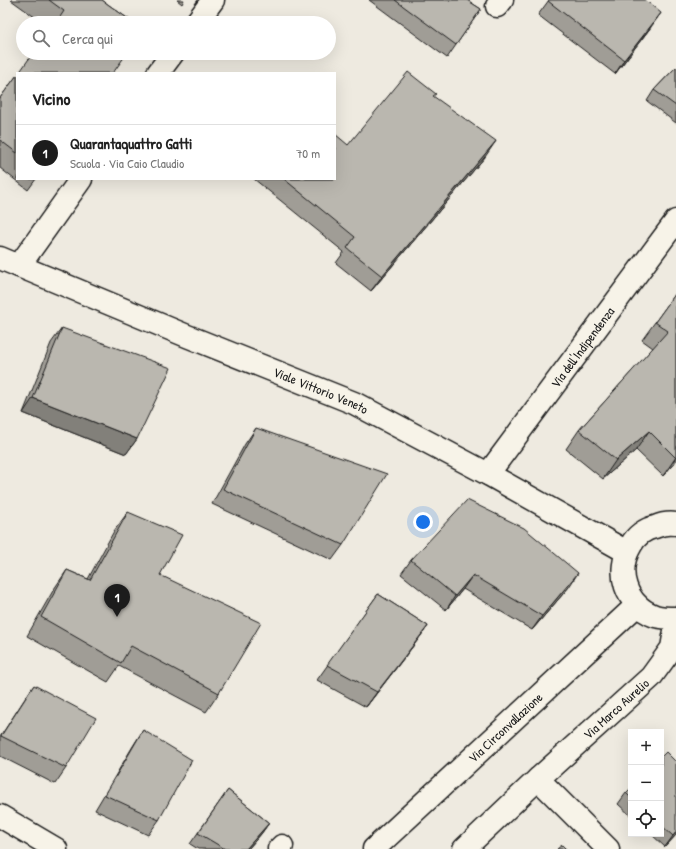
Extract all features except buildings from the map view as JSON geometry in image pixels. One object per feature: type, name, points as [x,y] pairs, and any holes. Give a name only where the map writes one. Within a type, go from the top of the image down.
[{"type":"street","points":[[201,16],[213,0]]},
{"type":"street","points":[[159,72],[168,60]]},
{"type":"street","points":[[10,262],[80,180]]},
{"type":"street","name":"Via dell'Indipendenza","points":[[488,474],[676,221]]},
{"type":"street","name":"Viale Vittorio Veneto","points":[[10,262],[187,336],[354,403],[488,474],[627,552]]},
{"type":"street","points":[[676,524],[662,524],[641,534],[633,542],[627,552],[623,574],[625,585],[630,596],[637,605],[646,612],[655,616],[676,618]]},
{"type":"street","name":"Via Circonvallazione","points":[[374,849],[637,605]]},
{"type":"street","name":"Via Marco Aurelio","points":[[464,849],[538,779],[651,677],[672,648],[676,625]]},
{"type":"street","points":[[538,779],[608,849]]},
{"type":"street","points":[[0,816],[56,849]]},
{"type":"place","name":"Quarantaquattro Gatti","points":[[117,617]]}]
